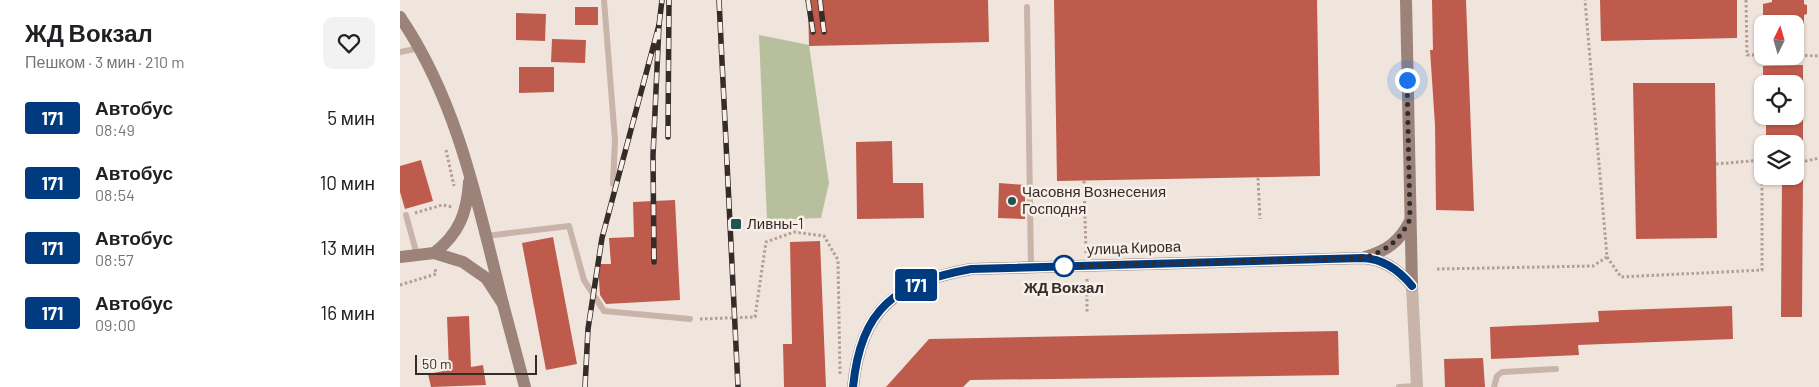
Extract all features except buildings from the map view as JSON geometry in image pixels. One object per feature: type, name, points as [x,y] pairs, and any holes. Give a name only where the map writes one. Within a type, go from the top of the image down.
[{"type":"street","points":[[1406,0],[1410,219],[1417,387]]},
{"type":"street","points":[[400,16],[421,48],[450,114],[470,171],[525,387]]},
{"type":"street","points":[[434,253],[453,236],[464,218],[468,203],[470,171]]},
{"type":"street","points":[[1363,258],[1392,245],[1402,235],[1410,219]]},
{"type":"street","points":[[400,257],[434,253],[455,258],[476,270],[490,282],[503,304]]},
{"type":"street","name":"улица Кирова","points":[[853,387],[867,328],[877,312],[901,293],[927,279],[956,272],[986,268],[1363,258],[1390,266],[1400,273],[1412,286]]},
{"type":"lane","points":[[604,0],[615,140],[613,184]]},
{"type":"lane","points":[[1027,7],[1031,267]]},
{"type":"lane","points":[[400,52],[421,48]]},
{"type":"lane","points":[[406,216],[417,255]]},
{"type":"lane","points":[[486,236],[569,226],[584,280],[604,311],[690,319]]},
{"type":"lane","points":[[1494,387],[1497,376],[1502,372],[1556,369]]},
{"type":"lane","points":[[1399,387],[1417,387]]},
{"type":"path","points":[[1585,0],[1607,257],[1621,277],[1762,270],[1762,185]]},
{"type":"path","points":[[1746,0],[1747,54],[1754,54]]},
{"type":"path","points":[[1804,55],[1819,56]]},
{"type":"path","points":[[444,143],[455,190]]},
{"type":"path","points":[[1804,160],[1819,158]]},
{"type":"path","points":[[1716,164],[1754,161]]},
{"type":"path","points":[[1258,178],[1260,219]]},
{"type":"path","points":[[1084,181],[1087,312]]},
{"type":"path","points":[[406,216],[442,206],[460,209]]},
{"type":"path","points":[[690,319],[756,317],[766,242],[794,232],[824,236],[838,260],[840,377]]},
{"type":"path","points":[[400,285],[436,274],[434,253]]},
{"type":"path","points":[[1436,269],[1593,266],[1607,257]]},
{"type":"green space","points":[[759,35],[809,45],[829,183],[821,218],[767,220]]},
{"type":"railway","points":[[659,25],[662,0]]},
{"type":"railway","points":[[668,137],[669,0]]},
{"type":"railway","points":[[719,0],[738,387]]},
{"type":"railway","points":[[808,0],[813,32]]},
{"type":"railway","points":[[820,0],[824,32]]},
{"type":"railway","points":[[585,387],[588,329],[602,238],[659,25],[653,155],[654,262]]},
{"type":"bus line","name":"171","points":[[853,387],[863,339],[867,328],[877,312],[908,288],[927,279],[971,269],[1363,258],[1372,259],[1390,266],[1400,273],[1412,286]]},
{"type":"place","name":"Часовня Вознесения Господня","points":[[1012,201]]},
{"type":"place","name":"Ливны-1","points":[[736,224]]},
{"type":"place","name":"ЖД Вокзал","points":[[1064,266]]},
{"type":"route","points":[[1064,266],[1363,258],[1386,249],[1402,235],[1410,219],[1407,80]]}]
